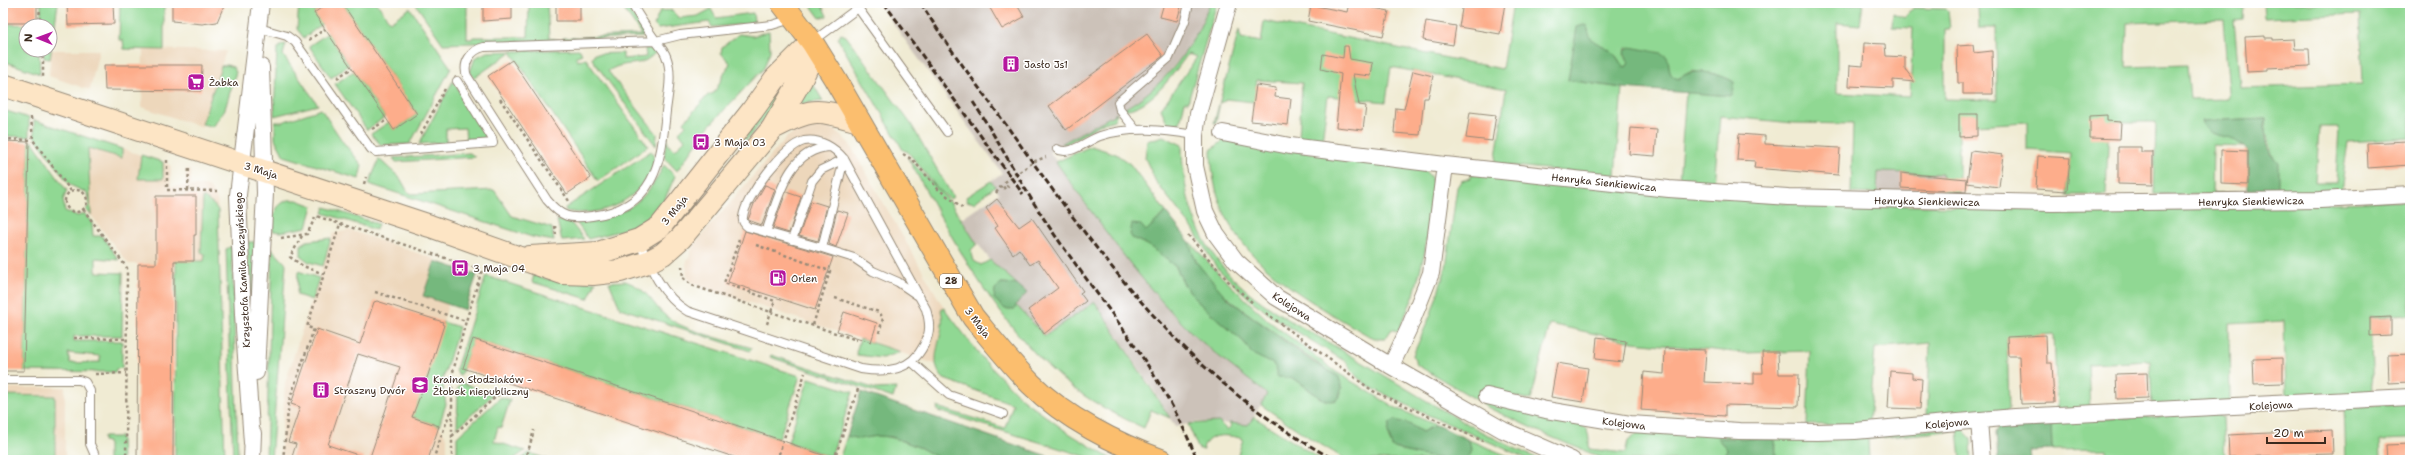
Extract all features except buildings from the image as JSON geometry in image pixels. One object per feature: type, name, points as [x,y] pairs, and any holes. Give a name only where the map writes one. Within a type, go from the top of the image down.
[{"type":"main road","name":"28","points":[[788,11],[812,42]]},
{"type":"main road","name":"3 Maja","points":[[812,42],[951,281],[973,317],[1000,350],[1032,385],[1074,417],[1138,452],[1161,460]]},
{"type":"street","name":"Krzysztofa Kamila Baczyńskiego","points":[[252,460],[265,193],[263,171],[260,28],[261,3]]},
{"type":"street","name":"Kolejowa","points":[[1229,3],[1198,114],[1195,135],[1195,166],[1205,211],[1216,234],[1236,261],[1276,297],[1391,366],[1503,430],[1572,460]]},
{"type":"street","name":"Krzysztofa Kamila Baczyńskiego","points":[[252,442],[238,194],[260,28]]},
{"type":"street","name":"3 Maja","points":[[3,85],[519,257],[562,273],[578,275],[620,271],[648,262],[663,254],[681,238],[772,129],[807,67],[812,42]]},
{"type":"street","name":"3 Maja","points":[[519,257],[589,254],[639,240],[665,222],[775,79],[812,42]]},
{"type":"street","name":"3 Maja","points":[[772,129],[807,112],[828,113],[859,121]]},
{"type":"street","name":"Henryka Sienkiewicza","points":[[1223,133],[1290,146],[1445,165],[1669,189],[1870,200],[2052,203],[2256,202],[2410,195]]},
{"type":"street","points":[[1391,366],[1404,340],[1431,273],[1445,165]]},
{"type":"street","name":"Kolejowa","points":[[1487,396],[1546,410],[1614,422],[1689,429],[1836,431],[1979,420],[2410,397]]},
{"type":"street","points":[[1979,420],[1982,460]]},
{"type":"lane","points":[[631,3],[656,41],[666,56],[669,66],[661,156],[647,187],[634,201],[621,208],[583,218],[572,218],[557,212],[467,76],[465,68],[469,57],[481,48],[656,41],[680,35],[772,25],[788,11]]},
{"type":"lane","points":[[1136,130],[1120,110],[1118,102],[1169,58],[1185,21],[1189,3]]},
{"type":"lane","points":[[812,42],[857,5],[947,132]]},
{"type":"lane","points":[[260,28],[287,36],[295,42],[373,151],[385,153],[493,143],[492,138],[452,82]]},
{"type":"lane","points":[[1057,150],[1066,152],[1100,136],[1136,130],[1147,129],[1195,135]]},
{"type":"lane","points":[[639,240],[648,262],[662,286],[674,301],[694,314],[861,369],[888,371],[912,362],[922,350],[930,331],[929,318],[920,297],[844,159],[831,147],[816,142],[799,143],[787,152],[759,183],[743,215],[743,221],[748,227],[854,258],[873,271],[898,282],[920,297]]},
{"type":"lane","points":[[766,232],[786,176],[792,168],[810,152],[831,147]]},
{"type":"lane","points":[[792,240],[812,181],[821,170],[844,159]]},
{"type":"lane","points":[[822,248],[844,159]]},
{"type":"lane","points":[[912,362],[949,395],[1003,414]]},
{"type":"lane","points":[[3,380],[79,380],[85,382],[90,392],[90,444],[97,460]]},
{"type":"path","points":[[39,18],[40,3]]},
{"type":"path","points":[[303,44],[325,29]]},
{"type":"path","points":[[43,58],[43,78]]},
{"type":"path","points":[[336,79],[352,68]]},
{"type":"path","points":[[412,151],[452,82]]},
{"type":"path","points":[[483,101],[496,93],[570,203]]},
{"type":"path","points":[[31,114],[33,140],[71,191]]},
{"type":"path","points":[[367,133],[387,120]]},
{"type":"path","points":[[3,139],[33,140]]},
{"type":"path","points":[[902,153],[913,160],[938,190],[963,208]]},
{"type":"path","points":[[996,193],[1002,185],[1005,189],[1008,187],[1005,182],[1043,157],[1047,157],[1051,163]]},
{"type":"path","points":[[167,160],[167,190],[220,191]]},
{"type":"path","points":[[188,167],[188,190]]},
{"type":"path","points":[[78,190],[84,193],[87,203],[83,209],[77,212],[67,207],[66,196],[71,191],[78,190]]},
{"type":"path","points":[[83,209],[127,268],[126,460]]},
{"type":"path","points":[[273,239],[302,236],[310,232],[316,216],[482,270],[466,321],[452,376],[452,460]]},
{"type":"path","points":[[283,460],[289,401],[314,329],[308,327],[324,274],[334,250],[340,224]]},
{"type":"path","points":[[302,236],[290,257],[303,266],[324,274]]},
{"type":"path","points":[[743,241],[739,240],[724,283],[775,301],[766,326]]},
{"type":"path","points":[[750,244],[830,271],[813,325]]},
{"type":"path","points":[[684,259],[682,275],[688,284],[857,340]]},
{"type":"path","points":[[375,292],[466,321]]},
{"type":"path","points":[[835,298],[879,312],[883,318],[879,333]]},
{"type":"path","points":[[74,338],[126,339]]},
{"type":"path","points":[[777,460],[804,373]]},
{"type":"path","points":[[834,460],[858,389]]},
{"type":"path","points":[[452,436],[500,392]]},
{"type":"path","points":[[433,460],[452,406]]},
{"type":"path","points":[[516,460],[528,452],[534,430]]},
{"type":"path","points":[[57,460],[77,460]]},
{"type":"shaded area","points":[[878,3],[1210,3],[1204,19],[1188,49],[1156,87],[1137,102],[1050,152],[1078,194],[1114,241],[1181,322],[1219,356],[1267,394],[1249,425],[1196,422],[1175,427],[1156,394],[1095,302],[1045,336],[1022,313],[1016,305],[1027,293],[990,260],[960,220],[999,193],[991,181],[1002,173]]},
{"type":"shaded area","points":[[143,49],[226,51],[201,127],[142,107]]},
{"type":"shaded area","points":[[58,50],[99,50],[90,90],[49,76],[50,58],[58,58]]},
{"type":"shaded area","points":[[818,124],[835,130],[849,143],[944,308],[941,310],[942,337],[935,364],[694,284],[687,277],[686,264],[694,244],[787,137],[801,128]]},
{"type":"shaded area","points":[[88,148],[121,158],[122,149],[141,155],[138,179],[163,179],[163,162],[171,165],[171,186],[185,186],[186,169],[191,171],[191,186],[208,186],[217,199],[218,210],[203,197],[204,261],[174,264],[129,264],[91,215]]},
{"type":"shaded area","points":[[1878,172],[1942,174],[1942,194],[1877,194]]},
{"type":"shaded area","points":[[349,230],[435,259],[423,296],[448,304],[443,322],[459,327],[442,382],[446,404],[439,426],[447,438],[447,452],[443,460],[280,460],[285,383],[333,234]]},
{"type":"shaded area","points":[[65,387],[65,460],[3,460],[3,388]]},
{"type":"green space","points":[[41,3],[58,3],[56,18],[41,18]]},
{"type":"green space","points":[[120,3],[164,3],[164,50],[124,49],[123,40],[119,40]]},
{"type":"green space","points":[[299,3],[328,3],[314,13],[322,24],[304,38],[297,29]]},
{"type":"green space","points":[[342,3],[377,3],[390,22],[410,8],[451,68],[410,144],[381,145],[371,134],[389,122],[394,130],[417,114]]},
{"type":"green space","points":[[415,3],[467,3],[467,39],[472,39],[473,37],[528,37],[529,3],[547,3],[549,38],[560,40],[443,44]]},
{"type":"green space","points":[[619,3],[624,3],[643,30],[643,37],[563,40],[563,38],[642,35]]},
{"type":"green space","points":[[809,3],[821,3],[827,16],[820,18]]},
{"type":"green space","points":[[1210,3],[1217,3],[1188,102],[1185,101],[1180,123],[1168,124],[1161,109],[1197,57],[1188,54],[1168,81],[1152,97],[1143,104],[1122,110],[1151,90],[1176,65],[1195,35]]},
{"type":"green space","points":[[1513,3],[1863,4],[1860,25],[1837,23],[1837,93],[1910,97],[1913,28],[1892,27],[1893,13],[1905,18],[1913,8],[1946,9],[1948,11],[1950,29],[1945,29],[1945,99],[1997,100],[1996,28],[1979,28],[1978,6],[2031,3],[2244,3],[2243,19],[2234,20],[2240,88],[2363,84],[2360,14],[2264,18],[2263,3],[2410,3],[2410,138],[2348,142],[2341,191],[2281,192],[2281,196],[2154,194],[2156,122],[2109,122],[2106,195],[2067,195],[2070,153],[2027,150],[2027,122],[1959,126],[1959,194],[1942,194],[1942,174],[1878,172],[1877,194],[1851,193],[1853,124],[1793,123],[1720,116],[1714,185],[1679,182],[1686,92],[1721,95],[1729,79],[1692,71],[1677,79],[1669,73],[1668,61],[1658,53],[1626,48],[1624,55],[1629,63],[1626,67],[1623,66],[1613,53],[1597,44],[1591,38],[1588,29],[1568,80],[1622,88],[1615,176],[1495,164],[1506,89],[1391,67],[1386,102],[1328,96],[1322,141],[1299,138],[1302,83],[1257,80],[1254,102],[1225,99],[1224,102],[1220,102],[1216,123],[1214,123],[1239,30],[1241,38],[1261,42],[1264,21],[1502,69]],"holes":[[[2223,20],[2229,92],[2227,99],[2190,100],[2187,65],[2126,67],[2127,23]],[[2266,118],[2264,132],[2274,159],[2278,192],[2212,193],[2213,145],[2245,146],[2235,138],[2213,134],[2202,121]],[[2319,127],[2339,127],[2336,183],[2316,183]]]},
{"type":"green space","points":[[711,9],[716,18],[753,13],[754,21],[748,24],[712,27],[709,22],[658,29],[654,25],[660,11],[671,10],[679,18],[698,16]]},
{"type":"green space","points":[[3,24],[18,24],[18,58],[39,58],[40,74],[3,61]]},
{"type":"green space","points":[[1584,25],[1587,26],[1591,38],[1613,53],[1623,66],[1626,67],[1629,63],[1624,52],[1630,47],[1661,53],[1667,57],[1672,76],[1675,78],[1679,79],[1684,75],[1698,72],[1706,72],[1721,76],[1734,82],[1732,96],[1622,88],[1568,80],[1577,27]]},
{"type":"green space","points":[[769,31],[770,51],[764,68],[709,126],[677,171],[664,157],[667,135],[668,145],[675,150],[685,140],[679,132],[686,125],[684,122],[708,95],[714,93],[730,63],[721,53],[722,47],[739,34],[753,36]]},
{"type":"green space","points":[[328,33],[349,65],[331,78],[309,46]]},
{"type":"green space","points":[[841,34],[846,36],[911,124],[953,197],[950,199],[938,189],[908,152],[903,150],[838,39]]},
{"type":"green space","points":[[286,44],[283,55],[318,105],[274,116],[277,49]]},
{"type":"green space","points":[[645,48],[652,49],[656,52],[644,61],[622,65],[608,71],[657,134],[656,146],[592,59],[594,54],[623,53],[623,59],[646,57]]},
{"type":"green space","points":[[579,49],[582,54],[575,57],[578,61],[586,59],[648,146],[598,181],[511,52],[474,78],[470,72],[475,58],[487,52]]},
{"type":"green space","points":[[227,65],[233,67],[236,72],[225,109],[213,127],[202,124],[221,66]]},
{"type":"green space","points":[[354,71],[385,117],[367,130],[335,84]]},
{"type":"green space","points":[[792,77],[795,81],[742,146],[742,142],[767,101]]},
{"type":"green space","points":[[453,81],[484,132],[485,137],[482,140],[466,141],[465,128],[446,129],[446,142],[419,144]]},
{"type":"green space","points":[[811,83],[823,101],[799,104]]},
{"type":"green space","points":[[321,109],[343,142],[362,165],[359,179],[284,156],[275,139],[275,122],[282,122]]},
{"type":"green space","points":[[3,110],[29,118],[29,137],[3,136]]},
{"type":"green space","points":[[1117,113],[1114,120],[1101,124],[1067,144],[1061,144]]},
{"type":"green space","points":[[2266,118],[2264,129],[2266,142],[2271,154],[2278,163],[2278,192],[2248,193],[2248,151],[2243,144],[2237,140],[2210,132],[2205,128],[2202,121]]},
{"type":"green space","points":[[34,120],[122,149],[122,158],[88,148],[91,215],[86,210],[89,205],[87,193],[70,185],[34,136]]},
{"type":"green space","points":[[1163,136],[1182,145],[1184,176],[1190,206],[1201,234],[1218,261],[1246,290],[1297,325],[1444,411],[1492,437],[1541,460],[1530,460],[1417,410],[1370,387],[1357,377],[1346,362],[1273,317],[1252,301],[1217,268],[1193,229],[1156,182],[1145,158],[1147,141]]},
{"type":"green space","points":[[1224,140],[1424,170],[1430,176],[1433,184],[1425,251],[1414,295],[1398,332],[1392,329],[1385,339],[1374,339],[1316,305],[1289,286],[1264,266],[1243,243],[1226,217],[1215,186],[1211,150]]},
{"type":"green space","points":[[29,142],[33,142],[67,191],[63,200],[65,211],[78,216],[84,213],[92,223],[93,236],[102,236],[119,260],[96,258],[96,272],[123,273],[122,336],[74,336],[74,341],[122,341],[122,368],[116,369],[115,372],[24,371]],"holes":[[[68,353],[100,356],[100,362],[70,363]]]},
{"type":"green space","points":[[1091,146],[1116,154],[1130,164],[1166,212],[1146,231],[1132,238],[1148,245],[1176,267],[1184,284],[1200,304],[1244,342],[1251,351],[1273,363],[1282,377],[1295,379],[1320,398],[1335,401],[1341,393],[1339,377],[1313,360],[1221,292],[1201,268],[1193,255],[1188,240],[1222,277],[1270,322],[1336,372],[1396,408],[1436,425],[1422,432],[1409,424],[1395,420],[1390,423],[1388,435],[1391,443],[1396,448],[1441,460],[1347,460],[1313,440],[1261,405],[1267,394],[1201,341],[1164,304],[1131,265],[1056,162]]},
{"type":"green space","points":[[651,151],[654,157],[654,162],[650,174],[643,184],[625,200],[603,210],[578,213],[566,211],[565,208]]},
{"type":"green space","points":[[470,153],[475,157],[396,162],[393,158]]},
{"type":"green space","points":[[141,155],[163,162],[163,179],[138,179]]},
{"type":"green space","points":[[908,158],[950,202],[977,244],[971,250],[974,261],[981,265],[990,260],[1017,284],[1001,283],[995,299],[1005,309],[1016,305],[1045,336],[1095,302],[1170,418],[1151,410],[1144,428],[1092,401],[1063,380],[1038,356],[1015,331],[976,276],[941,218]]},
{"type":"green space","points":[[379,159],[400,178],[408,192],[412,194],[494,190],[512,216],[552,228],[554,241],[532,237],[369,184]]},
{"type":"green space","points":[[664,165],[675,176],[662,204],[655,212],[628,228],[588,239],[576,222],[606,217],[619,213],[629,207],[648,191]]},
{"type":"green space","points":[[1471,174],[1797,204],[1864,207],[1865,205],[2185,210],[2186,207],[2410,201],[2410,315],[2370,317],[2373,395],[2286,398],[2284,321],[2229,324],[2230,402],[2152,406],[2150,361],[2088,364],[2090,410],[2057,411],[2054,334],[2007,338],[2009,408],[2006,412],[1927,419],[1930,343],[1875,348],[1869,424],[1807,425],[1810,351],[1744,353],[1633,342],[1550,324],[1531,400],[1486,390],[1477,400],[1417,365],[1413,355],[1431,314],[1446,268],[1457,187],[1461,181],[1471,178]]},
{"type":"green space","points":[[991,181],[995,186],[974,203],[967,201],[966,197]]},
{"type":"green space","points":[[203,197],[218,210],[225,460],[175,460],[176,264],[174,261],[204,261],[205,254],[201,252]]},
{"type":"green space","points":[[288,200],[297,200],[313,206],[307,227],[281,232],[273,231],[275,212],[279,205]]},
{"type":"green space","points":[[325,207],[378,224],[376,230],[323,213]]},
{"type":"green space","points":[[1166,212],[1188,240],[1196,262],[1228,299],[1313,362],[1339,377],[1342,388],[1338,398],[1333,401],[1322,399],[1296,380],[1277,377],[1277,370],[1273,364],[1252,354],[1244,342],[1200,304],[1184,284],[1176,267],[1148,245],[1132,238],[1130,234],[1132,224],[1141,225],[1146,231]]},
{"type":"green space","points":[[557,220],[571,223],[584,239],[562,241]]},
{"type":"green space","points":[[331,238],[323,266],[309,262],[301,256],[301,245],[307,241]]},
{"type":"green space","points":[[247,242],[255,242],[253,315],[250,317]]},
{"type":"green space","points":[[232,246],[238,460],[233,460],[226,249]]},
{"type":"green space","points":[[272,249],[286,264],[271,460],[266,460]]},
{"type":"green space","points":[[435,261],[477,275],[465,310],[423,296]]},
{"type":"green space","points":[[298,271],[319,278],[312,300],[297,295]]},
{"type":"green space","points":[[534,275],[547,279],[596,282],[588,299],[532,282]]},
{"type":"green space","points":[[486,276],[800,376],[779,439],[473,339],[461,375],[458,374],[456,369]]},
{"type":"green space","points":[[625,281],[641,289],[647,294],[660,311],[673,321],[700,333],[752,348],[750,351],[620,308],[609,282]]},
{"type":"green space","points":[[1001,283],[1017,284],[1027,293],[1016,305],[1015,309],[1005,309],[994,299],[995,289]]},
{"type":"green space","points":[[944,308],[983,359],[1021,398],[1067,432],[1113,460],[1097,460],[938,411],[937,407],[1005,428],[1013,404],[944,379],[938,372],[936,355],[942,329],[941,310]]},
{"type":"green space","points":[[443,322],[459,327],[442,382],[446,404],[439,426],[412,417]]},
{"type":"green space","points":[[860,339],[901,352],[882,358],[857,355],[856,352]]},
{"type":"green space","points":[[771,355],[876,389],[896,388],[893,398],[770,357]]},
{"type":"green space","points":[[809,378],[853,392],[831,457],[788,442]]},
{"type":"green space","points":[[463,383],[493,395],[457,428],[458,387]]},
{"type":"green space","points":[[861,392],[1059,460],[942,460],[921,448],[892,437],[878,436],[859,439],[847,436]]},
{"type":"green space","points":[[3,395],[55,396],[55,460],[3,460]]},
{"type":"green space","points":[[501,397],[510,400],[501,428],[498,427],[494,441],[525,451],[512,460],[457,460],[457,437]]},
{"type":"green space","points":[[1486,399],[1579,423],[1583,425],[1587,431],[1589,438],[1589,449],[1625,453],[1628,441],[1639,432],[1962,429],[1971,438],[1972,460],[1961,460],[1958,430],[1868,439],[1869,460],[1771,460],[1775,458],[1776,444],[1717,438],[1727,449],[1725,460],[1607,460],[1551,437],[1491,409],[1482,404]]},
{"type":"green space","points":[[2410,403],[2410,439],[2380,440],[2381,460],[2346,460],[2344,407]]},
{"type":"green space","points":[[2215,413],[2223,417],[2225,460],[2107,460],[2106,449],[2052,450],[2051,422]]},
{"type":"green space","points":[[1254,417],[1322,460],[1236,460],[1243,439],[1232,436],[1214,437],[1205,444],[1203,450],[1198,448],[1188,424],[1219,422],[1227,430],[1231,426],[1229,423],[1248,425]]},
{"type":"green space","points":[[1395,420],[1409,424],[1422,432],[1436,425],[1469,440],[1471,450],[1467,460],[1429,457],[1392,447],[1388,432],[1390,423]]},
{"type":"green space","points":[[2051,422],[2052,450],[2030,451],[2031,460],[1998,460],[1996,432],[2000,424]]},
{"type":"green space","points":[[847,436],[859,438],[885,436],[893,438],[920,448],[942,460],[849,460],[840,457]]},
{"type":"green space","points":[[103,437],[121,437],[122,460],[108,460],[108,442],[103,441]]},
{"type":"green space","points":[[1717,438],[1775,439],[1776,455],[1771,460],[1725,460],[1727,449]]},
{"type":"green space","points":[[1469,440],[1513,458],[1510,460],[1467,460],[1471,450]]},
{"type":"green space","points":[[529,453],[550,460],[519,460]]},
{"type":"railway","points":[[884,3],[1023,194]]},
{"type":"railway","points":[[921,3],[955,54],[1048,184],[1118,275],[1155,318],[1195,358],[1237,395],[1284,429],[1335,460]]},
{"type":"railway","points":[[973,102],[1041,215],[1132,341],[1151,370],[1184,429],[1197,460]]},
{"type":"place","name":"Jasło Js1","points":[[1011,64]]},
{"type":"place","name":"Żabka","points":[[196,82]]},
{"type":"place","name":"3 Maja 03","points":[[701,142]]},
{"type":"place","name":"3 Maja 04","points":[[460,268]]},
{"type":"place","name":"Orlen","points":[[778,278]]},
{"type":"place","name":"Kraina Słodziaków - Żłobek niepubliczny","points":[[420,385]]},
{"type":"place","name":"Straszny Dwór","points":[[321,390]]}]
